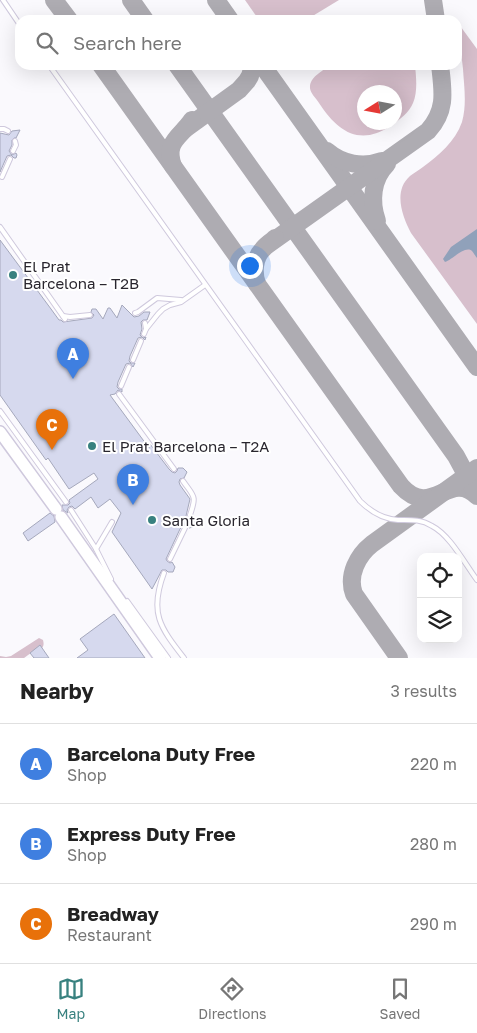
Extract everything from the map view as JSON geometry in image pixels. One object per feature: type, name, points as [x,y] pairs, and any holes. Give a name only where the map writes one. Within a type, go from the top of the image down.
[{"type":"main road","points":[[0,432],[63,512],[160,658]]},
{"type":"lane","points":[[3,0],[15,17]]},
{"type":"lane","points":[[53,70],[360,501],[372,512],[386,518],[420,521],[434,526],[448,539],[477,580]]},
{"type":"lane","points":[[0,129],[8,131]]},
{"type":"lane","points":[[14,150],[15,141]]},
{"type":"lane","points":[[2,177],[10,159]]},
{"type":"lane","points":[[0,227],[64,318],[90,316]]},
{"type":"lane","points":[[145,323],[145,332],[163,309],[178,303],[205,285]]},
{"type":"lane","points":[[134,313],[157,298],[180,300],[186,298]]},
{"type":"lane","points":[[133,360],[141,341]]},
{"type":"lane","points":[[121,386],[129,367]]},
{"type":"lane","points":[[120,395],[174,469]]},
{"type":"lane","points":[[0,411],[66,502]]},
{"type":"lane","points":[[183,481],[194,499],[190,515]]},
{"type":"lane","points":[[63,512],[96,549],[112,580]]},
{"type":"lane","points":[[96,549],[112,522]]},
{"type":"lane","points":[[170,559],[185,528]]},
{"type":"lane","points":[[164,573],[157,592],[158,615],[169,638],[184,658]]},
{"type":"lane","points":[[122,595],[168,658]]},
{"type":"shaded area","points":[[245,0],[339,0],[314,15],[256,15]]},
{"type":"shaded area","points":[[462,28],[477,49],[477,324],[411,233],[402,211],[400,196],[405,182],[410,176],[441,153],[459,129],[462,122],[465,95]]},
{"type":"shaded area","points":[[324,70],[415,70],[415,98],[409,110],[402,118],[402,85],[357,85],[357,130],[383,130],[370,135],[360,135],[342,129],[326,113],[311,90],[310,86],[313,79]]},
{"type":"shaded area","points":[[39,638],[43,640],[44,645],[42,648],[39,647],[24,658],[0,658],[0,656],[11,656]]},
{"type":"water","points":[[477,229],[477,258],[472,251],[466,250],[445,262],[443,259],[451,247]]},
{"type":"building","points":[[20,130],[16,138],[12,140],[9,151],[12,155],[16,153],[16,158],[11,155],[7,156],[0,172],[0,133],[9,135],[12,131]]},
{"type":"building","name":"El Prat Barcelona – T2A","points":[[0,240],[59,320],[63,322],[92,318],[94,315],[91,312],[92,309],[96,309],[103,319],[108,308],[110,308],[117,318],[122,305],[134,317],[144,312],[150,312],[147,320],[141,322],[142,329],[140,335],[142,337],[138,338],[130,356],[129,361],[135,363],[133,367],[130,363],[126,364],[118,382],[117,387],[122,389],[122,392],[118,390],[115,394],[110,395],[149,448],[150,444],[172,472],[175,473],[178,468],[183,468],[187,472],[179,482],[190,499],[186,516],[189,519],[192,518],[195,522],[193,527],[189,528],[184,524],[180,529],[166,559],[170,563],[172,562],[175,567],[173,572],[162,570],[152,589],[112,532],[121,513],[110,499],[98,508],[91,497],[75,509],[72,506],[69,507],[68,513],[63,510],[62,505],[68,505],[70,503],[69,500],[98,479],[94,473],[69,489],[48,458],[46,460],[0,395]]},
{"type":"building","points":[[50,513],[54,516],[55,522],[28,541],[23,533]]},
{"type":"building","points":[[114,614],[145,658],[77,658],[88,650],[80,639]]},
{"type":"building","points":[[40,645],[49,658],[34,658],[30,653]]},
{"type":"taxiway","points":[[54,0],[65,15]]},
{"type":"taxiway","points":[[131,0],[142,15]]},
{"type":"taxiway","points":[[216,0],[226,15]]},
{"type":"taxiway","points":[[433,0],[435,15]]},
{"type":"taxiway","points":[[105,70],[401,486],[412,495],[422,498],[458,488],[467,489],[477,496]]},
{"type":"taxiway","points":[[181,70],[456,456],[477,495]]},
{"type":"taxiway","points":[[185,129],[239,90],[247,81],[252,70]]},
{"type":"taxiway","points":[[266,70],[477,367]]},
{"type":"taxiway","points":[[266,246],[428,131],[441,108],[443,92],[441,70]]},
{"type":"taxiway","points":[[173,166],[171,158],[172,145],[192,120]]},
{"type":"taxiway","points":[[327,151],[339,159],[353,164],[368,164],[382,161]]},
{"type":"taxiway","points":[[377,221],[373,198],[375,183],[387,164]]},
{"type":"taxiway","points":[[257,284],[255,275],[256,261],[264,248],[275,238]]},
{"type":"taxiway","points":[[399,658],[354,594],[352,580],[355,566],[362,554],[372,544],[477,468]]},
{"type":"place","name":"El Prat Barcelona – T2B","points":[[13,275]]},
{"type":"place","name":"Barcelona Duty Free","points":[[73,379]]},
{"type":"place","name":"El Prat Barcelona – T2A","points":[[92,446]]},
{"type":"place","name":"Breadway","points":[[52,450]]},
{"type":"place","name":"Express Duty Free","points":[[133,505]]},
{"type":"place","name":"Santa Gloria","points":[[152,520]]}]
